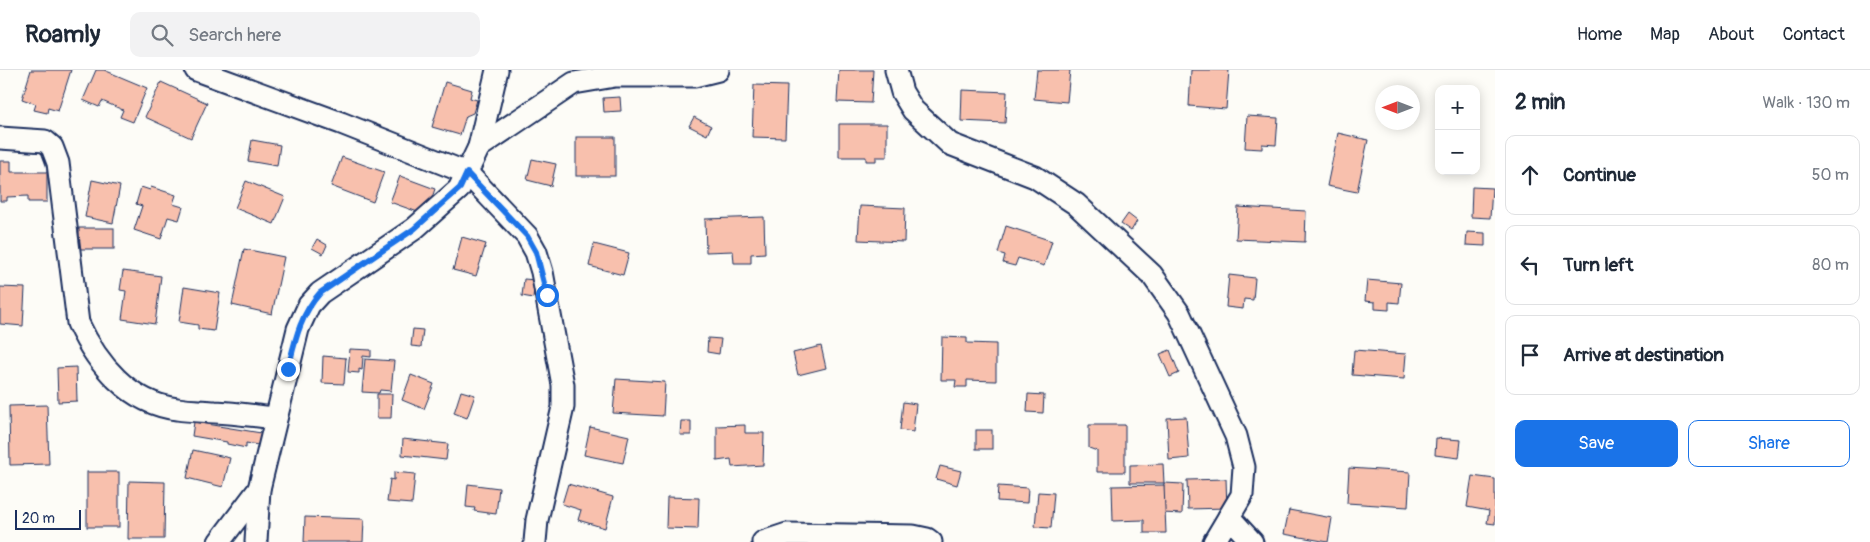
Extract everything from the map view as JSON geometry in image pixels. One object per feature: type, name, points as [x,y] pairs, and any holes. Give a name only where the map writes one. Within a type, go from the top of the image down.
[{"type":"street","points":[[196,70],[342,123],[467,173],[527,236],[536,252],[547,295],[563,386],[563,406],[537,520],[535,542]]},
{"type":"street","points":[[256,542],[259,489],[298,329],[310,305],[320,293],[414,229],[460,188],[479,147],[497,70]]},
{"type":"street","points":[[479,147],[574,84],[615,76],[694,76],[718,70]]},
{"type":"street","points":[[896,70],[902,92],[913,110],[950,144],[1035,177],[1076,204],[1152,275],[1170,298],[1179,313],[1236,436],[1244,467],[1242,495],[1214,542]]},
{"type":"street","points":[[0,138],[46,141],[52,147],[58,163],[78,323],[88,345],[105,367],[136,395],[162,406],[176,409],[276,418]]},
{"type":"street","points":[[219,542],[259,489]]},
{"type":"street","points":[[1229,517],[1252,542]]},
{"type":"street","points":[[764,542],[788,534],[913,536],[927,539],[931,542]]},
{"type":"building","points":[[31,70],[71,70],[58,111],[48,108],[47,113],[34,110],[36,104],[22,99]]},
{"type":"building","points":[[96,70],[104,70],[147,88],[133,122],[120,117],[123,110],[102,101],[99,107],[83,100]]},
{"type":"building","points":[[839,70],[873,70],[871,103],[837,102]]},
{"type":"building","points":[[1037,70],[1070,70],[1067,102],[1034,99]]},
{"type":"building","points":[[1191,70],[1229,70],[1226,109],[1189,106]]},
{"type":"building","points":[[161,82],[207,103],[191,138],[145,117]]},
{"type":"building","points":[[445,82],[472,90],[470,98],[477,100],[473,113],[466,116],[460,135],[432,127]]},
{"type":"building","points":[[754,85],[787,86],[785,138],[752,137]]},
{"type":"building","points":[[962,90],[1007,92],[1005,123],[961,121]]},
{"type":"building","points":[[620,97],[621,111],[604,112],[603,98]]},
{"type":"building","points":[[1247,116],[1278,118],[1276,145],[1262,144],[1262,149],[1245,148]]},
{"type":"building","points":[[694,117],[711,126],[707,135],[689,126]]},
{"type":"building","points":[[839,124],[887,124],[887,157],[876,157],[876,161],[866,161],[866,157],[839,157]]},
{"type":"building","points":[[1338,133],[1368,140],[1357,192],[1327,186]]},
{"type":"building","points":[[576,137],[615,137],[615,176],[576,176]]},
{"type":"building","points":[[252,140],[280,145],[277,166],[248,161]]},
{"type":"building","points":[[342,157],[384,172],[373,202],[331,186]]},
{"type":"building","points":[[532,159],[556,164],[551,186],[527,180]]},
{"type":"building","points":[[0,161],[11,161],[11,172],[47,172],[47,202],[28,202],[28,196],[7,197],[7,201],[0,201]]},
{"type":"building","points":[[400,176],[435,189],[426,215],[390,202]]},
{"type":"building","points":[[92,180],[120,186],[113,223],[85,217]]},
{"type":"building","points":[[246,181],[285,197],[274,224],[235,208]]},
{"type":"building","points":[[141,187],[150,190],[151,187],[176,195],[173,204],[183,207],[179,220],[168,217],[161,239],[134,230],[142,206],[136,204]]},
{"type":"building","points":[[1472,187],[1492,188],[1490,218],[1471,217]]},
{"type":"building","points":[[860,206],[905,208],[904,242],[858,240]]},
{"type":"building","points":[[1238,207],[1306,211],[1305,242],[1236,239]]},
{"type":"building","points":[[1128,214],[1137,221],[1131,231],[1121,224]]},
{"type":"building","points":[[764,217],[765,253],[751,254],[751,263],[734,263],[733,251],[706,252],[705,219]]},
{"type":"building","points":[[1006,226],[1052,241],[1044,266],[1018,258],[1015,266],[1003,263],[1005,255],[998,253]]},
{"type":"building","points":[[79,228],[114,228],[114,249],[79,249]]},
{"type":"building","points":[[1467,232],[1485,233],[1485,246],[1466,245]]},
{"type":"building","points":[[462,237],[486,244],[476,276],[453,270]]},
{"type":"building","points":[[317,239],[327,245],[323,254],[312,248]]},
{"type":"building","points":[[594,244],[629,253],[623,275],[589,266]]},
{"type":"building","points":[[244,249],[284,257],[272,314],[232,305]]},
{"type":"building","points":[[123,271],[161,276],[155,324],[122,319],[126,291],[120,290]]},
{"type":"building","points":[[1229,275],[1255,278],[1253,300],[1244,299],[1243,309],[1226,307]]},
{"type":"building","points":[[524,279],[535,280],[533,298],[522,296]]},
{"type":"building","points":[[1367,280],[1401,283],[1399,303],[1389,302],[1389,310],[1375,309],[1375,302],[1365,301]]},
{"type":"building","points":[[0,287],[25,288],[23,326],[0,324]]},
{"type":"building","points":[[184,287],[220,293],[214,331],[198,329],[198,325],[179,322]]},
{"type":"building","points":[[413,329],[423,330],[421,347],[411,346]]},
{"type":"building","points":[[942,337],[967,338],[967,343],[996,344],[996,381],[967,380],[967,387],[955,387],[956,380],[941,380]]},
{"type":"building","points":[[708,338],[721,339],[719,354],[707,352]]},
{"type":"building","points":[[821,346],[826,368],[798,375],[793,353]]},
{"type":"building","points":[[350,349],[371,350],[371,357],[363,356],[362,370],[359,369],[359,373],[348,372]]},
{"type":"building","points":[[1170,350],[1179,373],[1170,377],[1160,354]]},
{"type":"building","points":[[1354,350],[1406,354],[1404,379],[1352,375]]},
{"type":"building","points":[[323,356],[346,358],[344,384],[322,383]]},
{"type":"building","points":[[365,359],[394,361],[391,391],[380,390],[379,393],[362,392]]},
{"type":"building","points":[[76,367],[77,401],[58,402],[57,368]]},
{"type":"building","points":[[411,375],[434,384],[424,409],[402,400]]},
{"type":"building","points":[[616,379],[665,382],[663,416],[613,413]]},
{"type":"building","points":[[461,391],[475,395],[467,418],[454,413]]},
{"type":"building","points":[[377,394],[392,394],[391,418],[377,418]]},
{"type":"building","points":[[1028,394],[1044,395],[1043,413],[1027,412]]},
{"type":"building","points":[[903,402],[916,404],[913,432],[900,430]]},
{"type":"building","points":[[47,405],[49,464],[10,465],[9,406]]},
{"type":"building","points":[[1186,417],[1189,458],[1169,460],[1167,418]]},
{"type":"building","points":[[681,421],[691,421],[691,435],[680,435]]},
{"type":"building","points":[[194,422],[261,433],[258,445],[246,443],[246,448],[227,444],[227,442],[192,436]]},
{"type":"building","points":[[745,425],[745,433],[764,433],[763,465],[732,467],[731,459],[717,461],[717,426]]},
{"type":"building","points":[[1089,425],[1125,425],[1125,472],[1097,472],[1097,451],[1089,448]]},
{"type":"building","points":[[590,427],[629,436],[623,463],[584,455]]},
{"type":"building","points":[[976,430],[992,430],[992,449],[976,449]]},
{"type":"building","points":[[1436,438],[1461,440],[1459,458],[1435,455]]},
{"type":"building","points":[[403,439],[448,444],[446,460],[402,455]]},
{"type":"building","points":[[193,450],[230,458],[223,487],[187,478]]},
{"type":"building","points":[[1163,464],[1164,483],[1130,483],[1130,465]]},
{"type":"building","points":[[940,466],[961,471],[957,485],[936,479]]},
{"type":"building","points":[[1349,468],[1410,472],[1408,507],[1347,503]]},
{"type":"building","points":[[87,472],[119,472],[119,527],[87,527]]},
{"type":"building","points":[[394,472],[415,474],[412,504],[387,502],[390,479],[394,480]]},
{"type":"building","points":[[1472,476],[1495,479],[1495,524],[1487,523],[1489,511],[1467,507]]},
{"type":"building","points":[[1226,479],[1227,508],[1188,509],[1187,480]]},
{"type":"building","points":[[129,481],[165,482],[164,539],[128,539]]},
{"type":"building","points":[[1164,483],[1183,484],[1182,514],[1162,513]]},
{"type":"building","points":[[468,484],[499,488],[496,514],[474,511],[475,508],[466,507]]},
{"type":"building","points":[[568,484],[613,497],[605,528],[578,520],[581,510],[562,504]]},
{"type":"building","points":[[1164,485],[1166,533],[1144,533],[1144,520],[1113,521],[1112,486]]},
{"type":"building","points":[[998,486],[1028,488],[1027,503],[997,501]]},
{"type":"building","points":[[1038,492],[1054,493],[1051,528],[1035,527]]},
{"type":"building","points":[[667,497],[699,498],[698,529],[666,528]]},
{"type":"building","points":[[1289,510],[1332,518],[1328,542],[1284,534]]},
{"type":"building","points":[[305,517],[364,519],[363,542],[304,542]]},
{"type":"route","points":[[288,369],[298,329],[310,305],[320,293],[414,229],[460,188],[467,173],[527,236],[536,252],[547,295]]}]
